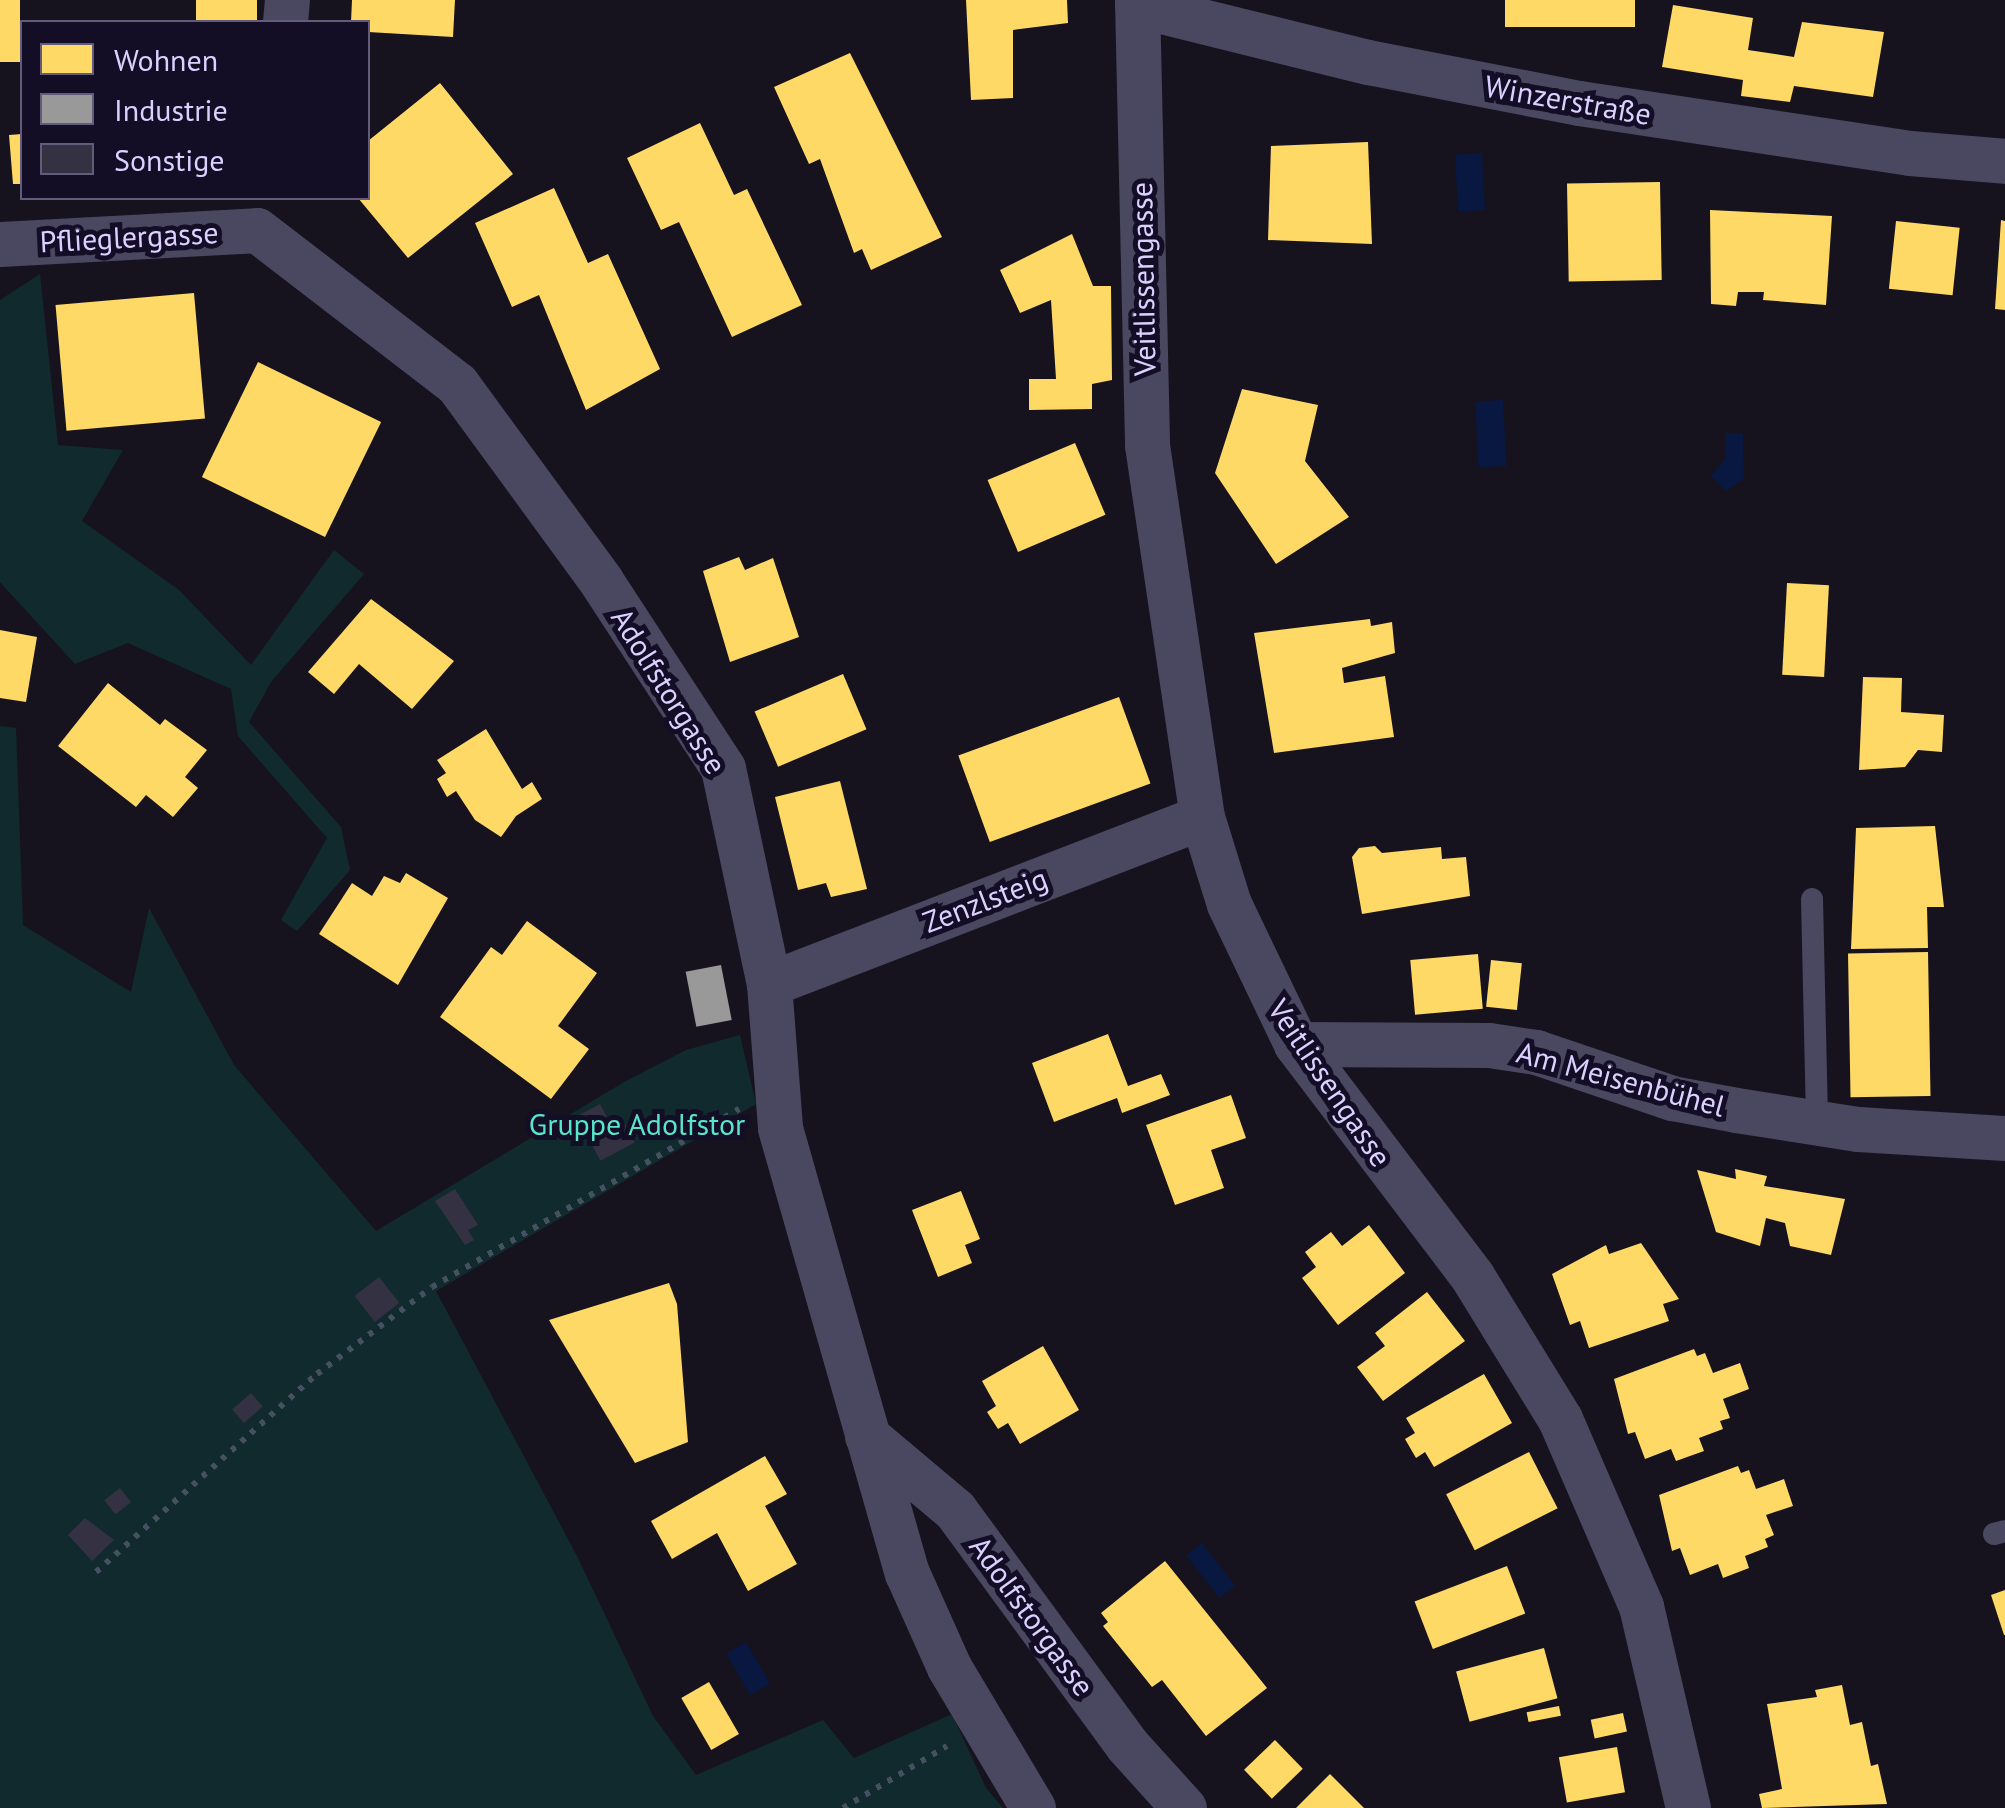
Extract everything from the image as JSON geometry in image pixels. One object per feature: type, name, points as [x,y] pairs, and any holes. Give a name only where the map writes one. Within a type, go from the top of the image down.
[{"type":"street","name":"Winzerstraße","points":[[1137,2],[1368,62],[1579,104],[1910,154],[2005,161]]},
{"type":"street","name":"Veitlissengasse","points":[[1137,2],[1147,445],[1202,816],[1229,904],[1296,1044],[1472,1276],[1560,1419],[1641,1606],[1688,1808]]},
{"type":"street","name":"Pflieglergasse","points":[[0,244],[260,214]]},
{"type":"street","name":"Adolfstorgasse","points":[[260,214],[458,384],[601,580],[723,768],[769,984],[780,1128],[907,1573],[983,1725],[1034,1808]]},
{"type":"street","name":"Zenzlsteig","points":[[769,984],[1202,816]]},
{"type":"street","name":"Am Meisenbühel","points":[[1296,1044],[1414,1042],[1520,1050],[1672,1098],[1817,1123],[2005,1138]]},
{"type":"street","name":"Adolfstorgasse","points":[[867,1436],[954,1510],[1126,1745],[1184,1808]]},
{"type":"lane","points":[[1812,899],[1817,1123]]},
{"type":"path","points":[[96,1572],[317,1374],[432,1287],[755,1100]]},
{"type":"path","points":[[843,1808],[983,1725]]},
{"type":"green space","points":[[40,274],[58,445],[123,450],[82,521],[179,590],[251,665],[334,550],[364,574],[271,682],[249,722],[341,827],[350,870],[297,931],[281,920],[327,838],[238,736],[231,689],[128,643],[75,664],[0,582],[0,300]]},
{"type":"green space","name":"Gruppe Adolfstor","points":[[0,726],[16,728],[23,925],[131,992],[149,908],[234,1065],[376,1231],[624,1082],[686,1050],[740,1035],[756,1104],[436,1291],[577,1556],[653,1716],[696,1775],[823,1720],[854,1758],[952,1714],[986,1788],[1003,1808],[0,1808]]},
{"type":"water","points":[[1482,153],[1485,210],[1458,211],[1455,154]]},
{"type":"water","points":[[1503,400],[1506,466],[1478,467],[1475,401]]},
{"type":"water","points":[[1725,433],[1743,433],[1744,479],[1726,491],[1711,476],[1725,459]]},
{"type":"water","points":[[1202,1543],[1235,1586],[1219,1598],[1186,1555]]},
{"type":"water","points":[[746,1642],[770,1684],[750,1695],[726,1654]]},
{"type":"building: Wohnen","points":[[0,0],[20,0],[20,62],[0,62]]},
{"type":"building: Wohnen","points":[[196,0],[257,0],[257,20],[196,20]]},
{"type":"building: Wohnen","points":[[352,0],[455,0],[453,37],[370,32],[370,20],[351,20]]},
{"type":"building: Wohnen","points":[[966,0],[1067,0],[1068,23],[1013,30],[1013,98],[971,100]]},
{"type":"building: Wohnen","points":[[1505,0],[1635,0],[1635,27],[1505,27]]},
{"type":"building: Wohnen","points":[[1673,5],[1753,18],[1748,50],[1794,57],[1802,22],[1884,32],[1873,97],[1794,86],[1790,102],[1741,96],[1743,80],[1662,67]]},
{"type":"building: Wohnen","points":[[850,53],[942,237],[871,270],[862,249],[854,253],[820,159],[809,164],[774,87]]},
{"type":"building: Wohnen","points":[[440,83],[513,174],[408,258],[360,200],[370,200],[370,139]]},
{"type":"building: Wohnen","points":[[700,123],[734,195],[747,189],[802,305],[732,337],[679,222],[661,230],[627,158]]},
{"type":"building: Wohnen","points":[[20,134],[20,184],[13,184],[9,135]]},
{"type":"building: Wohnen","points":[[1368,142],[1372,244],[1268,240],[1271,146]]},
{"type":"building: Wohnen","points":[[1660,182],[1662,280],[1569,282],[1567,184]]},
{"type":"building: Wohnen","points":[[554,188],[588,263],[608,254],[660,369],[586,410],[539,295],[512,307],[475,223]]},
{"type":"building: Wohnen","points":[[1710,210],[1832,216],[1826,305],[1763,300],[1764,292],[1738,292],[1736,306],[1711,304]]},
{"type":"building: Wohnen","points":[[2001,220],[2005,221],[2005,310],[1995,309]]},
{"type":"building: Wohnen","points":[[1896,221],[1960,228],[1953,295],[1889,289]]},
{"type":"building: Wohnen","points":[[1072,234],[1093,286],[1111,286],[1112,380],[1092,384],[1092,409],[1029,410],[1029,379],[1056,379],[1051,300],[1020,313],[1000,270]]},
{"type":"building: Wohnen","points":[[194,293],[205,419],[67,431],[56,305]]},
{"type":"building: Wohnen","points":[[258,362],[381,422],[325,537],[202,477]]},
{"type":"building: Wohnen","points":[[1242,389],[1318,405],[1305,461],[1349,517],[1276,564],[1215,473]]},
{"type":"building: Wohnen","points":[[1075,443],[1105,515],[1018,552],[988,480]]},
{"type":"building: Wohnen","points":[[739,557],[745,570],[773,558],[799,637],[730,662],[703,571]]},
{"type":"building: Wohnen","points":[[1787,583],[1829,585],[1824,677],[1782,675]]},
{"type":"building: Wohnen","points":[[371,599],[454,661],[412,709],[359,664],[334,694],[308,672]]},
{"type":"building: Wohnen","points":[[1370,619],[1371,626],[1392,622],[1395,653],[1342,668],[1344,683],[1385,676],[1394,737],[1274,753],[1254,633]]},
{"type":"building: Wohnen","points":[[0,630],[37,637],[26,702],[0,698]]},
{"type":"building: Wohnen","points":[[843,674],[866,729],[778,767],[755,712]]},
{"type":"building: Wohnen","points":[[1863,677],[1902,678],[1901,712],[1944,715],[1942,752],[1918,750],[1905,767],[1859,770]]},
{"type":"building: Wohnen","points":[[108,683],[160,725],[165,719],[207,750],[185,777],[198,788],[173,817],[146,795],[136,807],[58,746]]},
{"type":"building: Wohnen","points":[[1119,697],[1150,783],[990,842],[958,755]]},
{"type":"building: Wohnen","points":[[486,729],[522,789],[532,782],[542,799],[516,816],[501,837],[475,820],[456,791],[447,797],[437,779],[446,773],[437,760]]},
{"type":"building: Wohnen","points":[[840,781],[867,889],[831,897],[826,883],[798,890],[775,797]]},
{"type":"building: Wohnen","points":[[1935,826],[1944,907],[1927,907],[1928,948],[1851,949],[1856,828]]},
{"type":"building: Wohnen","points":[[1375,846],[1382,853],[1441,847],[1442,859],[1466,857],[1470,896],[1362,914],[1352,857],[1359,848]]},
{"type":"building: Wohnen","points":[[406,873],[448,898],[398,985],[319,934],[352,883],[372,896],[384,876],[400,883]]},
{"type":"building: Wohnen","points":[[527,921],[597,973],[558,1026],[589,1049],[551,1099],[440,1017],[491,947],[502,955]]},
{"type":"building: Wohnen","points":[[1928,952],[1931,1096],[1851,1097],[1848,953]]},
{"type":"building: Wohnen","points":[[1478,954],[1483,1009],[1415,1015],[1410,960]]},
{"type":"building: Wohnen","points":[[1491,960],[1522,963],[1517,1010],[1486,1007]]},
{"type":"building: Wohnen","points":[[1108,1034],[1128,1086],[1161,1074],[1170,1095],[1122,1113],[1117,1098],[1054,1122],[1032,1063]]},
{"type":"building: Wohnen","points":[[1231,1095],[1246,1138],[1211,1150],[1224,1188],[1175,1205],[1146,1125]]},
{"type":"building: Wohnen","points":[[1735,1169],[1767,1176],[1764,1186],[1845,1199],[1831,1255],[1790,1246],[1785,1223],[1766,1218],[1760,1246],[1716,1232],[1697,1170],[1736,1179]]},
{"type":"building: Wohnen","points":[[961,1191],[980,1239],[965,1245],[972,1263],[938,1277],[912,1210]]},
{"type":"building: Wohnen","points":[[1369,1225],[1405,1273],[1338,1325],[1302,1278],[1316,1267],[1305,1252],[1331,1232],[1342,1246]]},
{"type":"building: Wohnen","points":[[1641,1243],[1679,1299],[1663,1304],[1669,1321],[1589,1348],[1580,1321],[1570,1325],[1552,1274],[1606,1245],[1609,1254]]},
{"type":"building: Wohnen","points":[[669,1283],[677,1304],[688,1442],[635,1463],[549,1320]]},
{"type":"building: Wohnen","points":[[1427,1292],[1465,1341],[1383,1401],[1357,1367],[1385,1346],[1375,1333]]},
{"type":"building: Wohnen","points":[[1043,1346],[1079,1410],[1020,1444],[1008,1423],[998,1429],[987,1412],[996,1406],[982,1381]]},
{"type":"building: Wohnen","points":[[1694,1349],[1697,1356],[1705,1353],[1713,1373],[1740,1363],[1749,1389],[1723,1399],[1730,1418],[1720,1421],[1723,1429],[1699,1438],[1704,1451],[1676,1461],[1671,1449],[1645,1459],[1635,1432],[1628,1434],[1614,1379]]},
{"type":"building: Wohnen","points":[[1484,1374],[1512,1423],[1434,1467],[1425,1452],[1416,1458],[1405,1439],[1415,1433],[1406,1418]]},
{"type":"building: Wohnen","points":[[1529,1452],[1558,1508],[1475,1550],[1446,1494]]},
{"type":"building: Wohnen","points":[[765,1456],[787,1494],[765,1506],[797,1564],[748,1591],[717,1533],[672,1559],[651,1521]]},
{"type":"building: Wohnen","points":[[1738,1466],[1741,1473],[1749,1470],[1756,1489],[1784,1479],[1793,1506],[1766,1515],[1774,1535],[1765,1539],[1768,1547],[1745,1556],[1749,1568],[1723,1578],[1718,1564],[1690,1575],[1680,1548],[1672,1551],[1659,1495]]},
{"type":"building: Wohnen","points":[[1165,1561],[1267,1688],[1206,1736],[1162,1680],[1152,1687],[1103,1626],[1108,1622],[1101,1613]]},
{"type":"building: Wohnen","points":[[1507,1566],[1525,1614],[1433,1649],[1415,1601]]},
{"type":"building: Wohnen","points":[[2005,1590],[2005,1635],[2004,1635],[1991,1595]]},
{"type":"building: Wohnen","points":[[1544,1648],[1557,1698],[1470,1722],[1456,1672]]},
{"type":"building: Wohnen","points":[[709,1682],[739,1734],[711,1750],[681,1698]]},
{"type":"building: Wohnen","points":[[1842,1685],[1850,1725],[1862,1722],[1871,1766],[1878,1764],[1887,1804],[1762,1808],[1759,1794],[1782,1789],[1767,1704],[1817,1697],[1815,1690]]},
{"type":"building: Wohnen","points":[[1559,1706],[1561,1716],[1529,1722],[1527,1712]]},
{"type":"building: Wohnen","points":[[1623,1713],[1627,1732],[1595,1738],[1591,1720]]},
{"type":"building: Wohnen","points":[[1275,1740],[1303,1769],[1272,1799],[1244,1770]]},
{"type":"building: Wohnen","points":[[1617,1747],[1625,1792],[1567,1803],[1559,1757]]},
{"type":"building: Wohnen","points":[[1330,1774],[1364,1808],[1296,1808]]},
{"type":"building: Industrie","points":[[721,965],[732,1020],[696,1027],[686,972]]},
{"type":"building: Sonstige","points":[[600,1104],[607,1117],[581,1131],[574,1118]]},
{"type":"building: Sonstige","points":[[625,1124],[635,1143],[600,1161],[591,1142]]},
{"type":"building: Sonstige","points":[[455,1189],[478,1225],[468,1230],[474,1240],[465,1245],[435,1201]]},
{"type":"building: Sonstige","points":[[379,1277],[399,1303],[375,1322],[355,1296]]},
{"type":"building: Sonstige","points":[[251,1393],[263,1407],[244,1423],[232,1409]]},
{"type":"building: Sonstige","points":[[120,1488],[131,1502],[115,1514],[104,1500]]},
{"type":"building: Sonstige","points":[[85,1518],[114,1540],[92,1561],[68,1535]]}]
